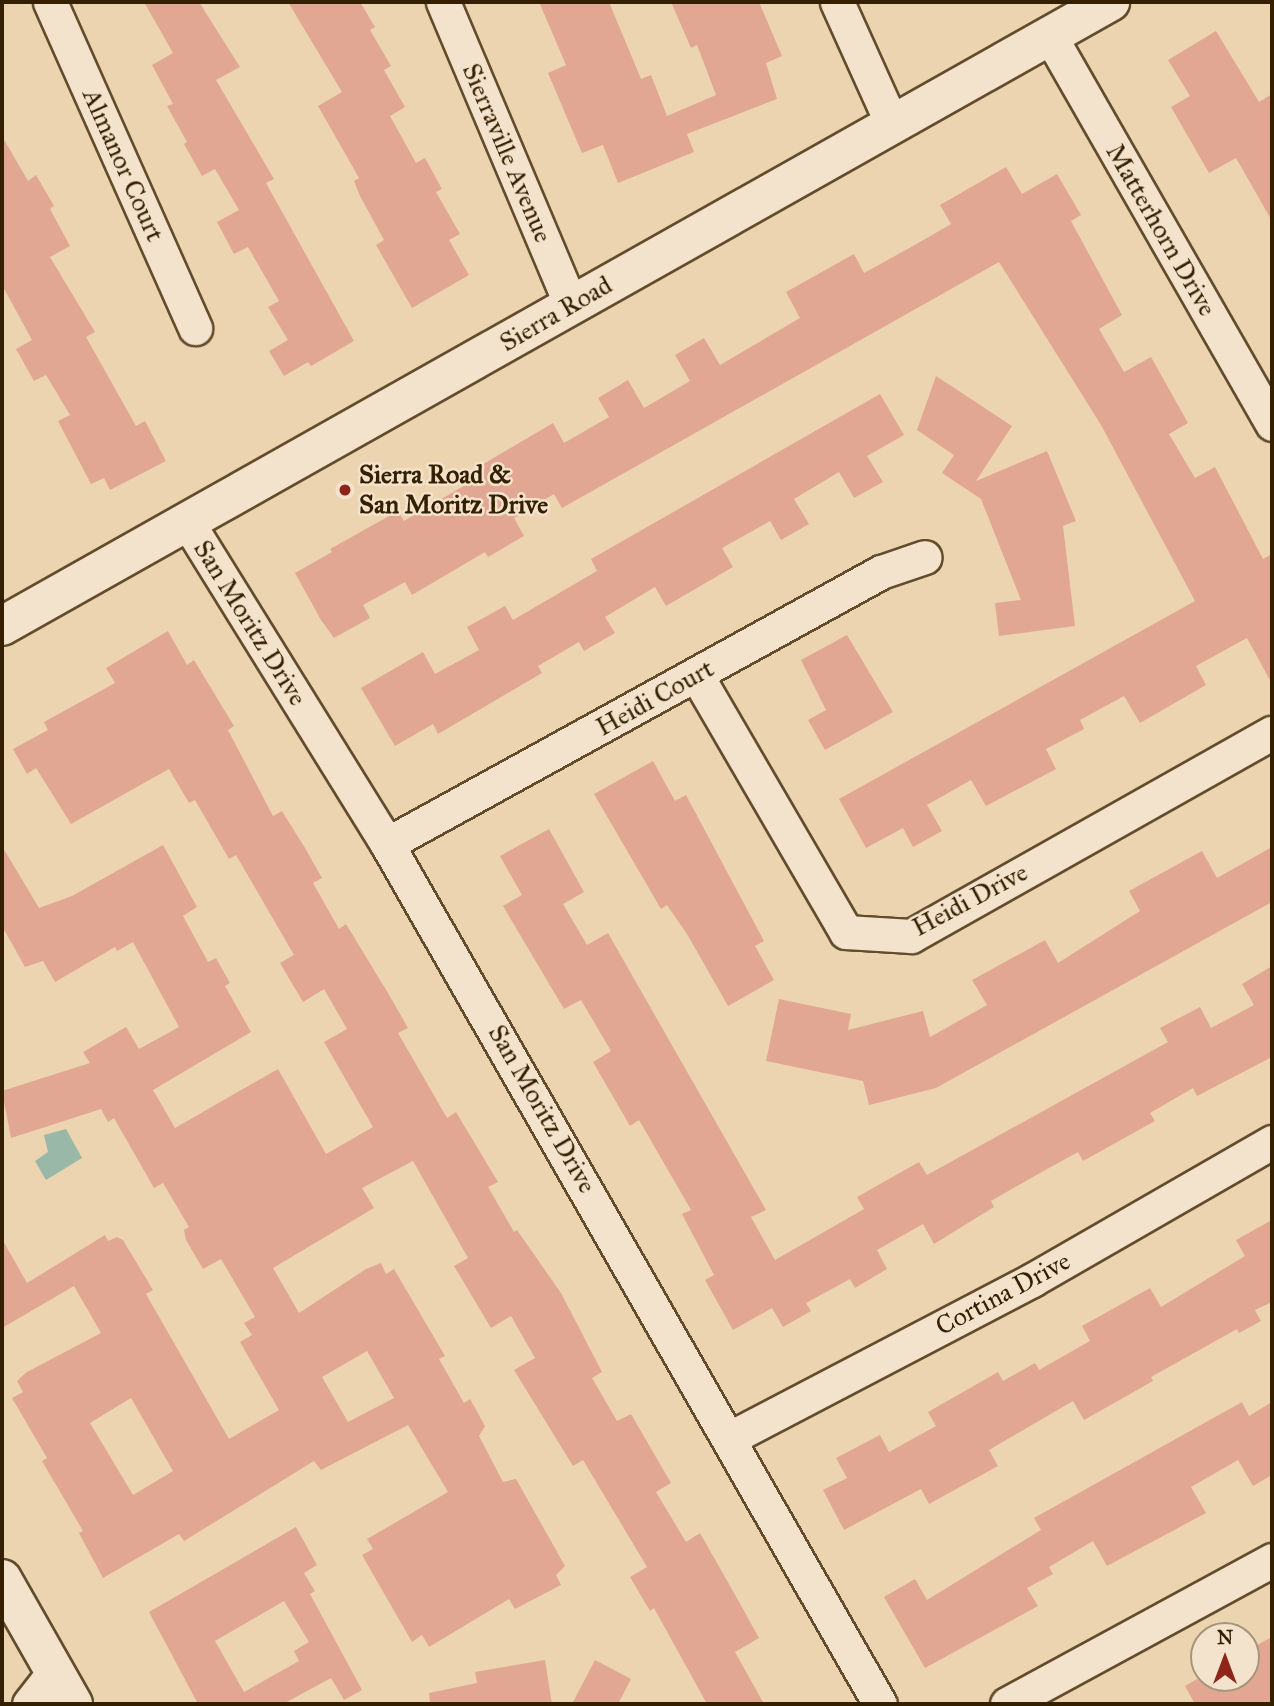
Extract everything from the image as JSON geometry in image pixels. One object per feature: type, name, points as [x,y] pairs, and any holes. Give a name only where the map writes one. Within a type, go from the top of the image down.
[{"type":"street","name":"Almanor Court","points":[[50,2],[195,328]]},
{"type":"street","name":"Sierraville Avenue","points":[[443,2],[571,305]]},
{"type":"street","points":[[837,2],[892,124]]},
{"type":"street","name":"Sierra Road","points":[[2,626],[1110,2]]},
{"type":"street","name":"Matterhorn Drive","points":[[1050,36],[1272,424]]},
{"type":"street","name":"San Moritz Drive","points":[[188,523],[387,844],[730,1438],[880,1704]]},
{"type":"street","name":"Heidi Court","points":[[387,844],[697,676],[881,572],[925,557]]},
{"type":"street","name":"Heidi Drive","points":[[697,676],[846,932],[911,936],[1272,733]]},
{"type":"street","name":"Cortina Drive","points":[[730,1438],[1032,1280],[1272,1143]]},
{"type":"street","points":[[1007,1704],[1272,1560]]},
{"type":"street","points":[[2,1579],[73,1704]]},
{"type":"street","points":[[29,1704],[54,1672]]},
{"type":"shaded area","points":[[66,1129],[82,1158],[46,1180],[35,1161],[48,1152],[44,1135]]},
{"type":"building","points":[[144,2],[199,2],[240,67],[216,80],[274,179],[266,183],[354,341],[311,366],[308,362],[284,376],[269,351],[288,340],[268,307],[279,301],[248,247],[234,254],[217,222],[239,210],[215,169],[202,176],[184,144],[187,142],[167,106],[173,104],[152,65],[173,53]]},
{"type":"building","points":[[288,2],[360,2],[375,27],[370,30],[391,66],[384,70],[405,107],[390,116],[416,163],[425,158],[442,189],[436,192],[460,234],[449,240],[469,275],[412,308],[376,245],[384,240],[360,196],[354,181],[359,178],[318,106],[342,92]]},
{"type":"building","points":[[539,2],[609,2],[641,79],[651,75],[667,116],[716,95],[697,45],[691,48],[671,2],[759,2],[782,56],[766,63],[777,99],[687,134],[694,152],[618,183],[603,145],[582,153],[548,73],[566,65]]},
{"type":"building","points":[[1216,31],[1259,102],[1272,94],[1272,221],[1236,158],[1209,173],[1171,107],[1190,96],[1168,60]]},
{"type":"building","points":[[2,136],[28,181],[36,175],[54,206],[50,209],[70,246],[50,257],[95,332],[86,337],[136,426],[145,421],[166,461],[110,490],[104,478],[91,484],[58,421],[70,415],[46,375],[34,381],[16,349],[32,340],[2,285]]},
{"type":"building","points":[[1006,167],[1022,194],[1057,174],[1081,215],[1071,221],[1122,315],[1099,329],[1124,372],[1151,357],[1188,423],[1169,434],[1195,478],[1215,467],[1263,559],[1272,554],[1272,684],[1247,638],[1196,666],[1206,685],[1140,723],[1124,696],[1080,720],[1084,729],[1046,749],[1056,769],[986,806],[971,780],[927,805],[942,831],[913,847],[903,828],[866,848],[839,799],[1195,601],[1101,425],[999,262],[562,508],[554,494],[514,518],[524,536],[488,557],[485,552],[412,595],[405,582],[363,605],[370,618],[334,638],[321,620],[295,573],[332,552],[330,549],[398,511],[404,521],[484,474],[480,466],[553,423],[564,443],[609,417],[598,398],[628,380],[644,408],[690,381],[675,355],[704,338],[720,365],[800,318],[786,292],[854,254],[864,273],[913,246],[951,224],[940,205]]},
{"type":"building","points":[[936,376],[1012,426],[976,481],[1047,451],[1076,521],[1063,526],[1075,626],[999,636],[995,603],[1021,600],[981,499],[942,473],[954,455],[917,430]]},
{"type":"building","points":[[880,394],[904,435],[867,456],[883,482],[854,498],[839,472],[794,499],[809,524],[781,540],[770,521],[722,548],[733,567],[666,606],[655,587],[605,617],[615,633],[584,651],[579,642],[538,666],[542,673],[438,734],[433,724],[395,746],[361,688],[423,652],[435,674],[479,650],[467,627],[505,606],[513,620],[597,571],[591,559]]},
{"type":"building","points":[[168,631],[187,665],[194,660],[234,726],[228,730],[273,816],[282,811],[322,878],[313,883],[339,929],[346,924],[408,1028],[398,1033],[447,1118],[456,1112],[498,1182],[488,1187],[514,1232],[517,1230],[561,1293],[602,1372],[592,1378],[617,1421],[631,1414],[671,1483],[656,1492],[686,1542],[700,1533],[759,1638],[735,1652],[764,1704],[707,1704],[654,1608],[650,1611],[630,1577],[647,1567],[583,1460],[573,1466],[514,1370],[535,1358],[511,1316],[491,1328],[454,1266],[468,1258],[413,1161],[362,1188],[374,1208],[273,1268],[299,1313],[366,1269],[381,1263],[386,1274],[394,1269],[445,1356],[439,1359],[464,1403],[470,1399],[485,1426],[479,1436],[503,1482],[516,1479],[565,1566],[556,1575],[561,1585],[515,1609],[509,1599],[429,1647],[422,1635],[412,1642],[362,1555],[373,1549],[367,1539],[448,1492],[408,1425],[321,1470],[314,1461],[184,1541],[179,1534],[103,1578],[79,1533],[83,1531],[42,1461],[47,1458],[12,1398],[23,1392],[17,1381],[27,1372],[101,1333],[74,1286],[2,1328],[2,1239],[27,1283],[105,1235],[108,1241],[117,1237],[123,1240],[153,1290],[146,1294],[229,1439],[279,1410],[240,1342],[252,1335],[244,1323],[255,1317],[221,1259],[203,1269],[186,1240],[184,1230],[189,1227],[163,1183],[154,1188],[114,1118],[108,1122],[101,1109],[11,1138],[2,1091],[90,1063],[83,1052],[126,1027],[139,1049],[179,1027],[133,942],[117,951],[115,947],[55,982],[43,961],[25,967],[2,926],[2,846],[39,908],[72,896],[163,845],[197,907],[183,916],[208,962],[216,958],[230,983],[225,986],[251,1032],[153,1090],[175,1128],[278,1069],[326,1154],[373,1127],[324,1042],[347,1029],[324,989],[303,1002],[280,963],[294,955],[236,855],[229,859],[195,800],[189,803],[169,769],[71,824],[36,768],[27,774],[13,749],[48,730],[44,722],[115,683],[106,668]],"holes":[[[367,1351],[394,1398],[348,1422],[322,1377]],[[131,1398],[173,1471],[133,1495],[90,1423]]]},
{"type":"building","points":[[847,635],[893,712],[825,750],[808,720],[826,710],[801,660]]},
{"type":"building","points":[[653,761],[675,801],[686,795],[764,941],[755,946],[774,980],[728,1006],[687,934],[667,905],[661,909],[594,794]]},
{"type":"building","points":[[549,829],[584,892],[563,904],[587,945],[608,933],[766,1210],[751,1217],[775,1260],[864,1209],[857,1197],[919,1162],[927,1175],[1168,1042],[1160,1028],[1200,1007],[1211,1028],[1254,1005],[1242,984],[1272,966],[1272,1057],[1197,1096],[1193,1088],[1150,1113],[1155,1121],[1083,1161],[1078,1152],[1031,1178],[991,1201],[994,1207],[934,1244],[923,1224],[877,1250],[887,1269],[855,1288],[850,1279],[806,1303],[811,1311],[783,1327],[772,1308],[733,1330],[705,1280],[714,1275],[682,1214],[691,1210],[639,1120],[630,1126],[593,1062],[611,1051],[581,1000],[564,1009],[503,906],[522,895],[500,856]]},
{"type":"building","points":[[1272,847],[1272,902],[936,1088],[869,1105],[863,1081],[766,1061],[779,999],[851,1014],[848,1030],[923,1011],[930,1037],[987,1005],[972,980],[1045,940],[1058,963],[1140,911],[1129,891],[1202,851],[1217,878]]},
{"type":"building","points":[[1272,1220],[1272,1302],[1255,1310],[1261,1321],[1239,1333],[1237,1329],[1151,1377],[1153,1381],[1084,1420],[1073,1401],[989,1450],[998,1466],[929,1504],[921,1489],[844,1530],[823,1490],[847,1478],[836,1458],[880,1435],[889,1452],[936,1426],[928,1412],[998,1372],[1003,1381],[1035,1363],[1039,1370],[1090,1341],[1082,1326],[1150,1288],[1161,1307],[1245,1256],[1236,1240]]},
{"type":"building","points":[[1242,1402],[1249,1416],[1272,1402],[1272,1475],[1253,1486],[1238,1460],[1191,1487],[1206,1513],[1107,1566],[1093,1541],[1049,1567],[1053,1574],[1027,1588],[1038,1606],[925,1668],[884,1597],[915,1579],[927,1600],[1041,1530],[1034,1518]]},
{"type":"building","points":[[296,1527],[317,1565],[304,1573],[315,1591],[310,1594],[362,1690],[344,1700],[331,1678],[283,1704],[198,1704],[149,1612]],"holes":[[[284,1601],[309,1642],[294,1651],[299,1661],[244,1692],[215,1641]]]},
{"type":"building","points":[[1272,1637],[1272,1704],[1195,1704],[1185,1686],[1190,1683],[1190,1692],[1260,1692],[1260,1643]]},
{"type":"building","points":[[545,1660],[552,1704],[430,1704],[429,1693],[477,1683],[475,1672]]},
{"type":"building","points":[[595,1660],[631,1679],[618,1704],[572,1704]]},
{"type":"place","name":"Sierra Road & San Moritz Drive","points":[[345,490]]}]
